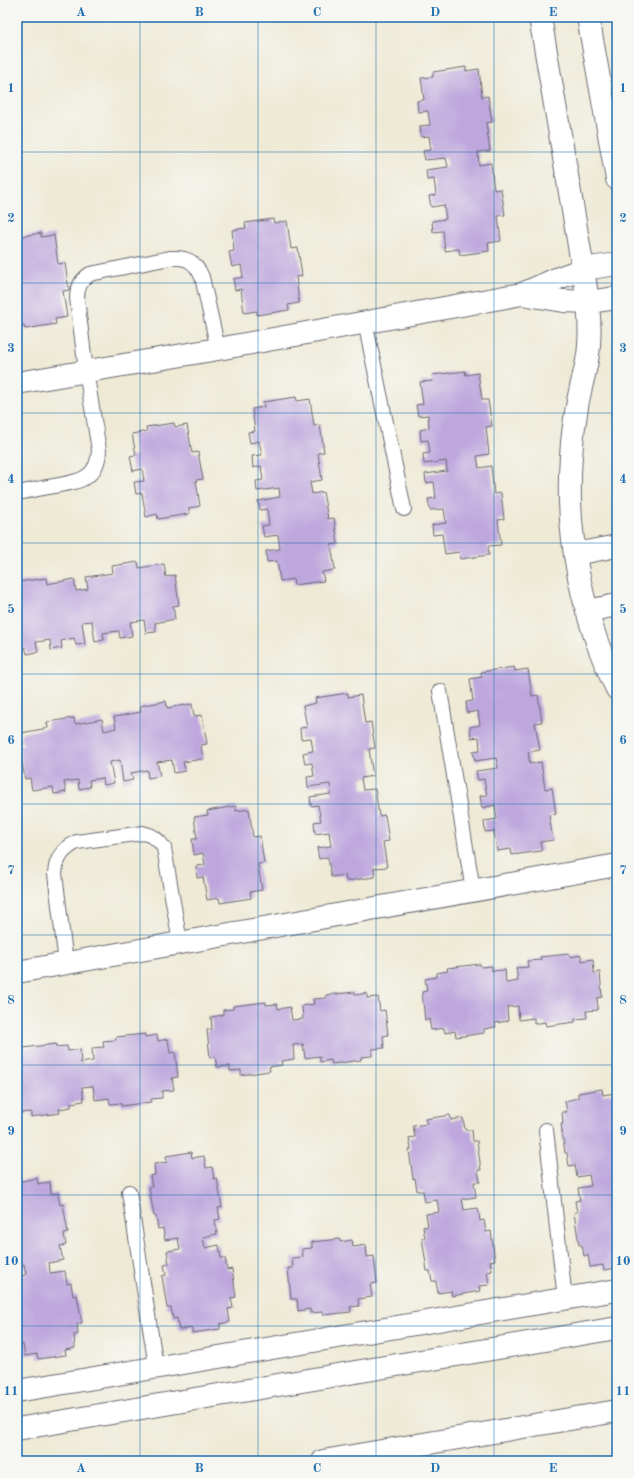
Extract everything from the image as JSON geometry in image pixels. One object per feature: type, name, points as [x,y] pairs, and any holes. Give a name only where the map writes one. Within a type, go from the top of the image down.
[{"type":"street","points":[[540,17],[588,302],[589,345],[586,367],[577,407],[571,455],[572,521],[575,554],[587,611],[605,664],[617,689]]},
{"type":"street","points":[[588,17],[617,180]]},
{"type":"street","points":[[17,383],[86,370],[218,349],[522,294],[556,278],[583,269],[617,264]]},
{"type":"street","points":[[522,294],[564,301],[588,302],[617,298]]},
{"type":"street","points":[[575,554],[617,546]]},
{"type":"street","points":[[587,611],[617,605]]},
{"type":"street","points":[[17,972],[617,865]]},
{"type":"street","points":[[17,1391],[617,1290]]},
{"type":"street","points":[[17,1429],[617,1328]]},
{"type":"street","points":[[323,1461],[351,1459],[617,1411]]},
{"type":"lane","points":[[17,493],[78,482],[88,476],[96,466],[99,458],[77,298],[77,290],[84,278],[90,274],[170,258],[180,257],[190,261],[198,268],[202,277],[218,349]]},
{"type":"lane","points":[[365,322],[404,508]]},
{"type":"lane","points":[[440,691],[473,890]]},
{"type":"lane","points":[[66,963],[55,874],[58,858],[63,851],[77,842],[143,833],[149,834],[161,842],[164,848],[180,943]]},
{"type":"lane","points":[[546,1130],[565,1299]]},
{"type":"lane","points":[[129,1192],[156,1367]]},
{"type":"building","points":[[466,67],[466,71],[479,69],[482,97],[488,96],[492,122],[486,123],[490,151],[478,152],[479,165],[491,163],[494,190],[501,189],[505,215],[498,216],[501,241],[488,243],[489,251],[460,255],[459,249],[445,251],[443,231],[433,232],[432,221],[446,219],[444,205],[431,207],[429,196],[436,195],[434,179],[427,180],[426,170],[448,167],[446,158],[425,160],[423,151],[431,150],[429,136],[421,137],[420,126],[430,125],[428,111],[418,112],[417,101],[424,100],[421,78],[433,77],[433,72]]},
{"type":"building","points":[[273,219],[274,223],[287,221],[291,249],[298,248],[302,276],[296,277],[299,303],[288,305],[289,310],[257,315],[257,311],[244,313],[241,289],[235,290],[233,279],[243,277],[241,265],[232,267],[229,252],[234,251],[232,230],[246,228],[245,223]]},
{"type":"building","points":[[41,233],[41,237],[54,235],[58,264],[65,263],[69,290],[63,291],[67,317],[55,319],[56,324],[25,329],[24,325],[17,326],[17,237]]},
{"type":"building","points":[[465,371],[466,375],[478,373],[482,400],[488,400],[492,426],[486,427],[489,454],[477,456],[479,468],[491,466],[494,494],[501,493],[504,519],[498,520],[501,545],[488,546],[489,555],[460,559],[459,552],[445,554],[442,534],[433,535],[432,525],[446,523],[444,509],[430,510],[428,499],[436,498],[434,482],[426,483],[425,474],[447,471],[446,461],[424,464],[423,454],[430,453],[428,440],[421,441],[420,430],[429,428],[428,415],[418,416],[416,405],[423,404],[420,382],[433,381],[432,375]]},
{"type":"building","points":[[296,397],[297,401],[310,399],[314,426],[320,425],[324,452],[318,453],[322,480],[310,482],[312,494],[323,492],[328,519],[334,518],[338,544],[331,545],[335,570],[322,572],[324,581],[294,585],[293,579],[280,581],[277,561],[267,562],[266,551],[280,549],[278,535],[264,537],[262,526],[269,525],[267,509],[260,510],[258,501],[280,497],[279,488],[257,491],[256,481],[263,480],[261,466],[253,468],[252,456],[262,455],[259,441],[250,443],[248,432],[255,431],[252,409],[264,407],[263,402]]},
{"type":"building","points":[[174,423],[175,427],[187,425],[192,453],[198,452],[203,479],[196,480],[200,506],[189,508],[189,514],[158,519],[157,514],[146,517],[142,493],[136,494],[134,482],[144,481],[142,469],[133,471],[130,456],[136,455],[132,434],[147,431],[146,427]]},
{"type":"building","points":[[138,562],[139,568],[164,564],[166,577],[175,575],[179,605],[173,606],[175,619],[155,623],[156,632],[146,633],[144,620],[130,622],[132,636],[120,638],[119,631],[103,633],[104,640],[95,642],[92,621],[82,622],[85,644],[76,645],[74,638],[61,641],[62,648],[51,650],[50,640],[36,642],[38,652],[27,654],[25,647],[17,648],[17,589],[20,588],[19,582],[46,578],[47,584],[74,579],[76,591],[88,589],[86,577],[113,573],[112,566]]},
{"type":"building","points":[[514,667],[515,671],[528,669],[532,696],[538,695],[542,722],[535,723],[540,750],[528,752],[530,764],[541,762],[545,789],[552,788],[556,814],[549,815],[553,840],[540,842],[542,851],[512,855],[511,849],[497,851],[494,831],[485,832],[484,821],[497,819],[495,805],[482,808],[480,796],[487,795],[484,779],[478,780],[476,771],[498,768],[496,758],[475,761],[473,751],[480,750],[479,737],[471,738],[470,727],[480,725],[478,711],[467,713],[466,702],[473,701],[470,679],[482,677],[481,672]]},
{"type":"building","points":[[348,693],[348,697],[361,695],[365,723],[371,722],[375,748],[369,749],[373,776],[361,778],[363,790],[375,789],[379,816],[385,815],[389,841],[383,842],[387,867],[374,868],[375,877],[346,881],[345,875],[331,877],[328,857],[319,859],[317,848],[331,846],[329,832],[315,834],[314,822],[321,821],[318,805],[311,806],[310,797],[331,794],[330,784],[308,787],[307,777],[314,776],[312,763],[305,764],[303,753],[313,751],[311,738],[301,739],[300,728],[307,727],[303,706],[316,703],[315,698]]},
{"type":"building","points":[[166,701],[167,708],[192,704],[194,716],[202,715],[207,744],[201,745],[203,759],[183,762],[185,771],[174,773],[172,760],[157,762],[160,776],[148,778],[147,770],[131,773],[133,780],[123,782],[120,760],[110,762],[114,783],[104,785],[103,778],[89,780],[90,787],[79,789],[78,780],[64,782],[66,792],[54,794],[53,787],[32,790],[30,778],[25,779],[19,746],[23,745],[21,733],[48,728],[47,722],[74,718],[75,724],[102,719],[104,731],[116,728],[114,717],[141,712],[140,706]]},
{"type":"building","points":[[236,806],[236,811],[249,809],[253,837],[260,836],[264,863],[258,864],[262,890],[250,892],[251,898],[220,903],[219,898],[207,900],[203,877],[197,878],[196,866],[205,865],[203,853],[194,855],[192,839],[197,839],[194,817],[208,815],[207,811]]},
{"type":"building","points":[[569,954],[570,957],[581,955],[582,961],[593,959],[594,973],[600,972],[602,997],[597,998],[598,1010],[586,1011],[587,1018],[575,1019],[575,1022],[546,1026],[545,1022],[534,1024],[534,1018],[519,1020],[518,1006],[507,1007],[508,1021],[495,1023],[496,1027],[484,1029],[484,1033],[456,1037],[455,1031],[445,1033],[444,1028],[431,1030],[429,1019],[425,1020],[422,992],[427,991],[425,979],[437,977],[437,973],[448,971],[447,968],[480,964],[481,967],[492,966],[492,971],[505,970],[506,983],[518,981],[516,968],[528,967],[527,961],[541,960],[540,957]]},
{"type":"building","points":[[355,992],[356,995],[367,993],[367,998],[378,997],[380,1011],[385,1010],[388,1035],[383,1036],[384,1048],[372,1049],[372,1056],[361,1057],[361,1060],[332,1064],[331,1060],[320,1062],[320,1056],[305,1058],[303,1044],[293,1045],[294,1059],[281,1061],[282,1065],[269,1067],[270,1071],[241,1075],[241,1070],[230,1071],[230,1066],[217,1067],[215,1057],[210,1058],[207,1030],[212,1029],[211,1017],[223,1015],[223,1010],[233,1009],[233,1006],[266,1002],[266,1005],[277,1004],[278,1009],[290,1007],[292,1020],[303,1019],[302,1006],[314,1004],[313,999],[326,998],[326,995]]},
{"type":"building","points":[[145,1034],[145,1037],[157,1035],[158,1041],[168,1039],[170,1053],[175,1052],[178,1077],[172,1078],[174,1090],[162,1091],[162,1098],[151,1099],[151,1102],[121,1106],[121,1103],[110,1104],[109,1098],[95,1100],[93,1086],[82,1087],[84,1101],[71,1103],[71,1107],[59,1109],[60,1113],[31,1117],[31,1112],[20,1113],[19,1108],[17,1108],[17,1052],[24,1051],[23,1048],[56,1044],[56,1047],[67,1046],[68,1051],[80,1049],[81,1063],[93,1061],[92,1048],[104,1047],[103,1041],[116,1040],[116,1037]]},
{"type":"building","points":[[602,1089],[603,1095],[615,1093],[617,1105],[617,1173],[614,1174],[617,1184],[617,1268],[604,1270],[603,1265],[590,1267],[588,1255],[584,1256],[582,1245],[579,1245],[574,1213],[577,1212],[575,1201],[580,1200],[578,1188],[591,1186],[589,1175],[577,1177],[575,1165],[569,1166],[567,1153],[565,1153],[561,1124],[563,1124],[562,1112],[567,1112],[565,1101],[578,1098],[578,1093]]},
{"type":"building","points":[[450,1115],[451,1120],[463,1118],[465,1130],[472,1130],[473,1141],[477,1141],[481,1170],[478,1170],[480,1182],[474,1182],[476,1197],[462,1199],[464,1210],[478,1208],[480,1221],[484,1220],[486,1232],[491,1231],[495,1260],[490,1261],[492,1271],[487,1272],[489,1285],[479,1286],[480,1291],[452,1296],[451,1291],[438,1293],[436,1281],[432,1281],[430,1271],[427,1271],[422,1238],[425,1238],[423,1227],[428,1226],[426,1214],[439,1212],[437,1200],[425,1202],[423,1191],[417,1191],[415,1178],[413,1179],[409,1150],[411,1149],[409,1138],[415,1137],[413,1126],[427,1124],[425,1119]]},
{"type":"building","points":[[191,1152],[192,1158],[204,1156],[206,1168],[212,1167],[214,1179],[217,1178],[222,1207],[218,1208],[220,1219],[215,1220],[217,1234],[203,1237],[205,1248],[219,1245],[221,1258],[225,1258],[227,1270],[232,1269],[236,1297],[231,1298],[233,1308],[228,1309],[230,1322],[220,1324],[220,1329],[192,1333],[192,1328],[179,1330],[177,1318],[173,1319],[171,1308],[167,1308],[162,1276],[166,1275],[164,1265],[169,1264],[167,1251],[180,1249],[178,1238],[165,1240],[163,1228],[158,1229],[149,1187],[152,1187],[150,1176],[155,1175],[154,1164],[167,1162],[166,1156]]},
{"type":"building","points":[[37,1178],[38,1184],[50,1182],[51,1194],[58,1193],[60,1205],[63,1204],[68,1233],[64,1234],[66,1245],[60,1246],[63,1260],[49,1263],[50,1273],[65,1271],[67,1284],[71,1283],[73,1296],[77,1295],[82,1323],[77,1324],[78,1334],[74,1335],[75,1348],[65,1350],[66,1355],[38,1359],[37,1354],[25,1356],[23,1344],[18,1345],[17,1335],[17,1277],[26,1275],[24,1264],[17,1265],[17,1182]]},
{"type":"building","points":[[340,1239],[340,1242],[352,1240],[353,1247],[366,1245],[367,1257],[374,1256],[377,1283],[370,1284],[372,1297],[358,1299],[359,1306],[350,1307],[351,1312],[323,1315],[323,1312],[310,1313],[310,1309],[298,1311],[297,1299],[291,1299],[288,1268],[293,1268],[292,1258],[303,1257],[302,1249],[312,1248],[312,1242]]}]
